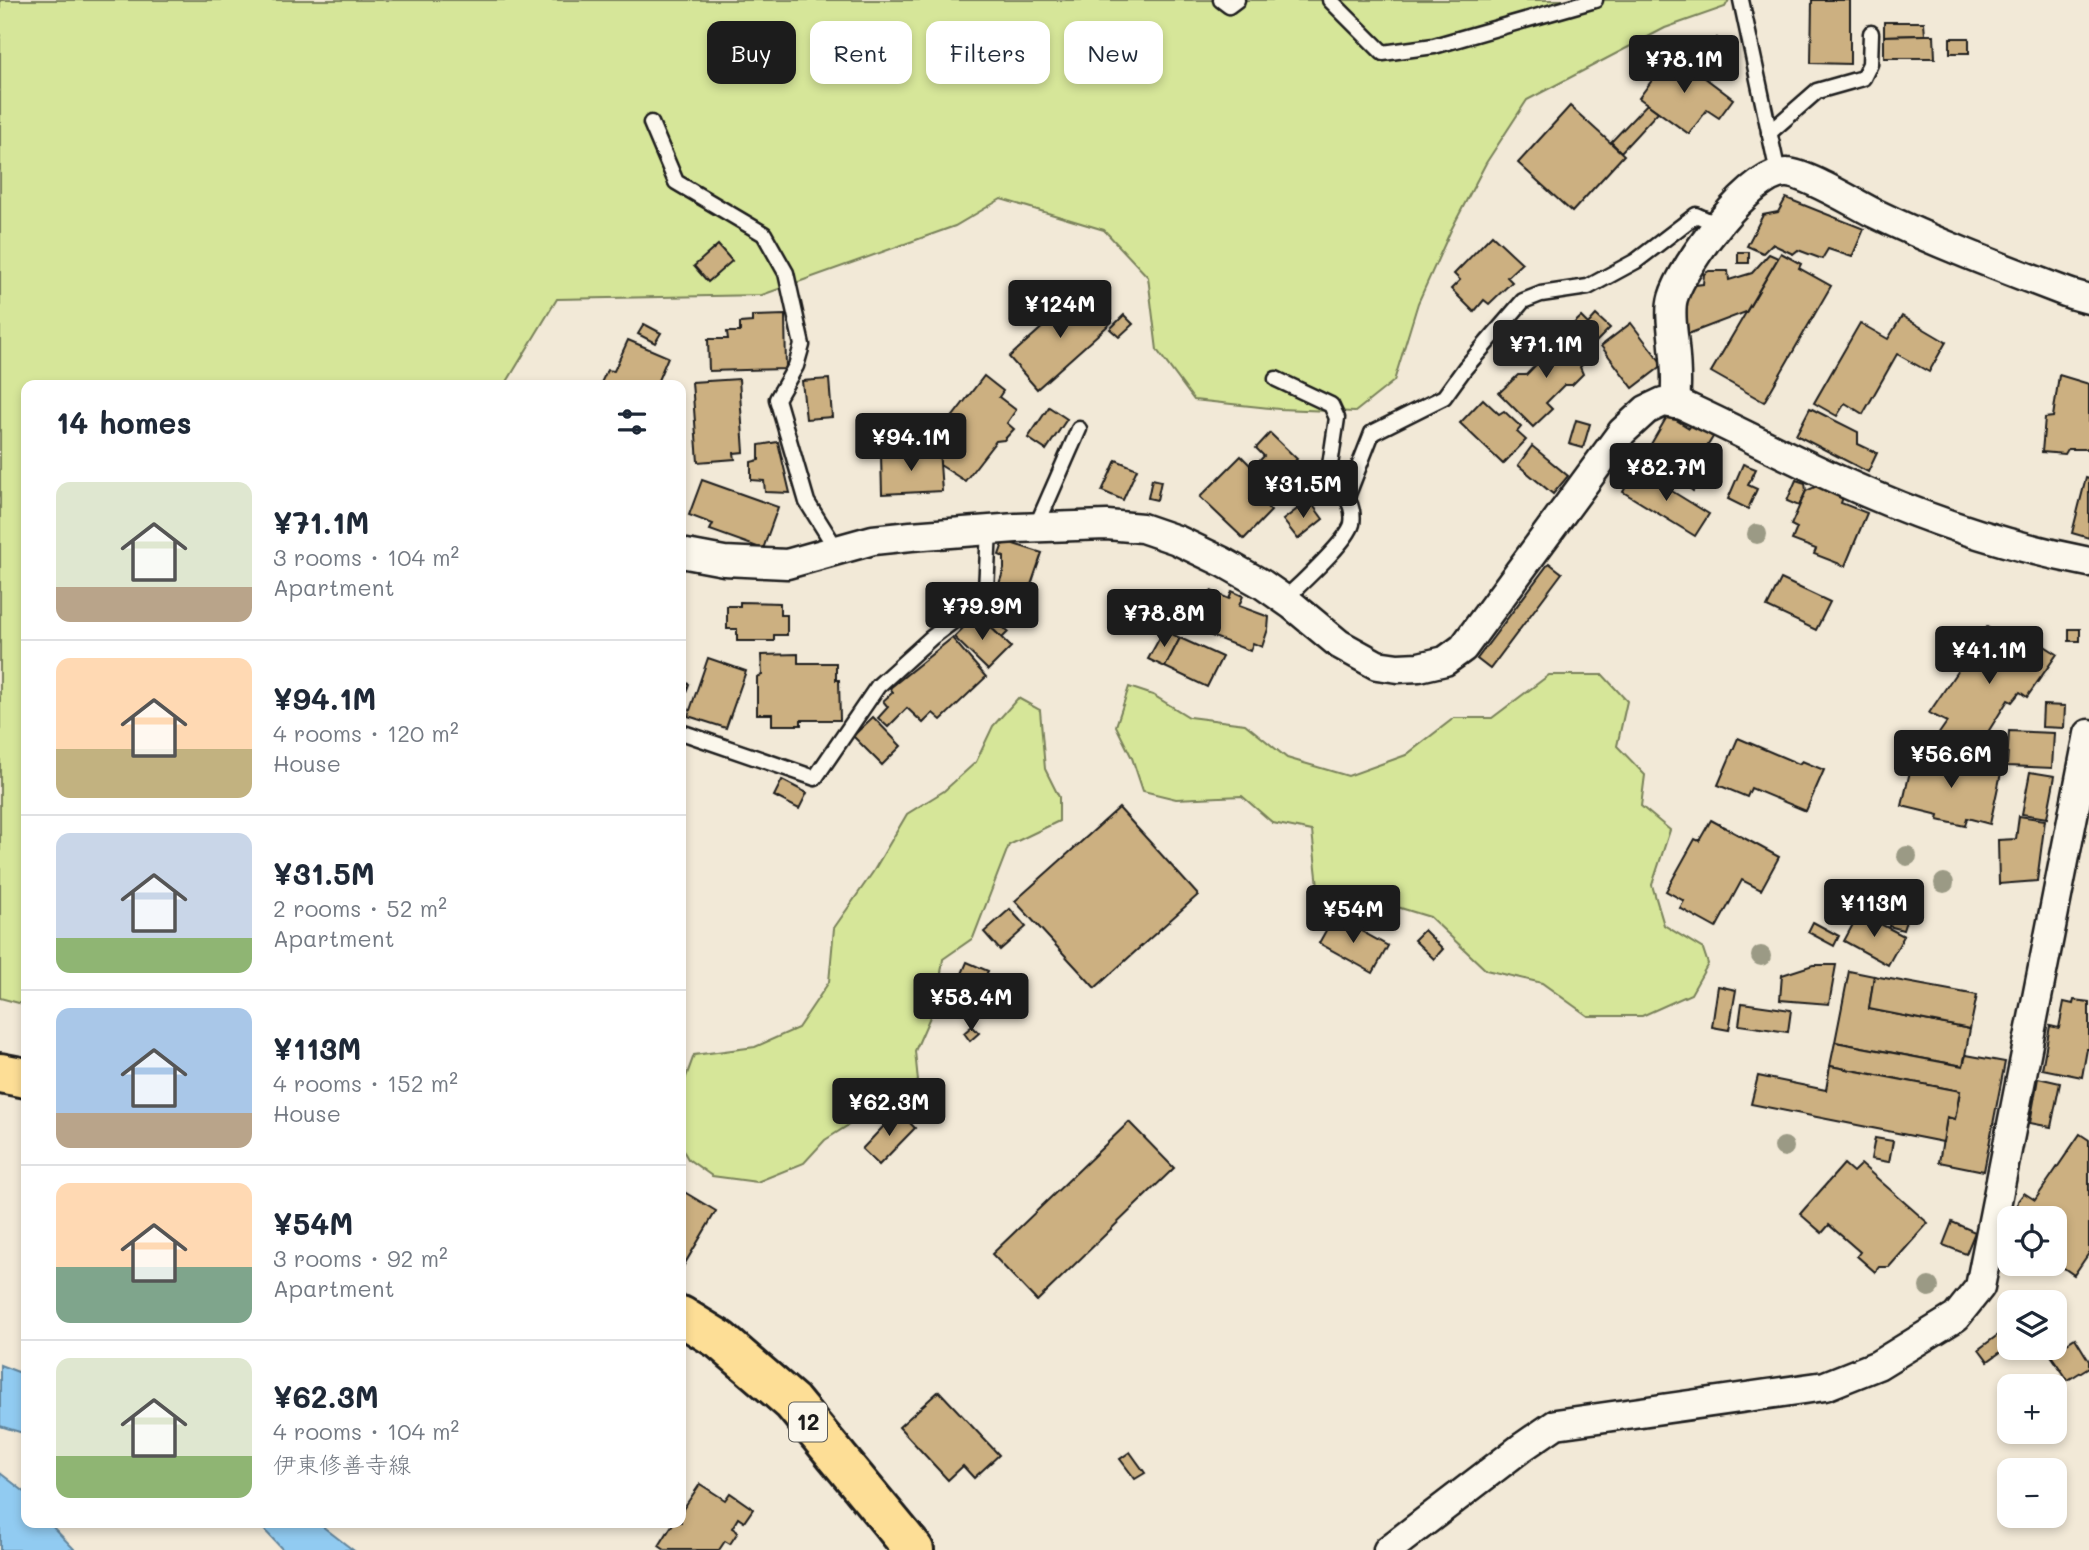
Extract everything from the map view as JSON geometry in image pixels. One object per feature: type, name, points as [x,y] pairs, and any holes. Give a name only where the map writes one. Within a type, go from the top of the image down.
[{"type":"main road","points":[[0,1073],[21,1077]]},
{"type":"main road","name":"12","points":[[686,1319],[720,1340],[792,1402],[914,1550]]},
{"type":"street","points":[[1675,404],[1677,383],[1672,300],[1683,273],[1718,225],[1764,180],[1778,173],[1789,173],[1806,179],[1875,214],[1964,253],[2089,299]]},
{"type":"street","points":[[686,554],[724,561],[787,564],[873,540],[1036,527],[1107,525],[1142,528],[1177,540],[1223,562],[1285,599],[1339,644],[1377,665],[1419,667],[1445,661],[1463,648],[1622,432],[1646,410],[1663,402],[1682,405],[1703,414],[1875,496],[2045,554],[2089,562]]},
{"type":"street","points":[[1388,1550],[1556,1424],[1825,1386],[1878,1365],[1955,1317],[1980,1287],[2089,734]]},
{"type":"lane","points":[[1221,0],[1229,6],[1237,0]]},
{"type":"lane","points":[[1329,0],[1383,53],[1434,46],[1595,0]]},
{"type":"lane","points":[[1741,0],[1778,173]]},
{"type":"lane","points":[[1769,133],[1817,91],[1863,78],[1870,64],[1871,33]]},
{"type":"lane","points":[[651,123],[676,183],[764,233],[786,272],[802,345],[796,366],[777,399],[807,502],[837,550]]},
{"type":"lane","points":[[1347,497],[1372,433],[1444,397],[1465,368],[1523,301],[1541,293],[1588,287],[1636,261],[1696,215],[1718,225]]},
{"type":"lane","points":[[1276,379],[1331,405],[1337,418],[1326,492]]},
{"type":"lane","points":[[1036,527],[1079,429]]},
{"type":"lane","points":[[1285,599],[1345,538],[1352,525],[1352,504],[1344,494],[1308,491]]},
{"type":"lane","points":[[686,734],[815,778],[878,686],[931,638],[972,607],[986,590],[989,530]]},
{"type":"green space","points":[[0,0],[1729,0],[1725,7],[1665,28],[1527,100],[1486,163],[1451,230],[1418,303],[1394,381],[1355,412],[1279,409],[1194,400],[1157,350],[1148,277],[1104,230],[1001,199],[955,226],[762,295],[557,299],[508,380],[21,380],[21,1004],[0,998]]},
{"type":"green space","points":[[1549,675],[1603,675],[1627,701],[1617,746],[1645,775],[1641,806],[1670,830],[1652,885],[1664,925],[1703,949],[1708,964],[1691,994],[1642,1016],[1588,1016],[1542,983],[1486,970],[1430,917],[1338,889],[1318,886],[1312,831],[1273,823],[1242,796],[1176,799],[1143,791],[1132,758],[1116,726],[1129,687],[1153,695],[1189,717],[1245,724],[1287,758],[1348,776],[1406,755],[1454,718],[1492,718]]},
{"type":"green space","points":[[1018,698],[1040,710],[1045,769],[1059,797],[1059,821],[1009,845],[973,938],[943,959],[937,1001],[915,1051],[918,1081],[825,1140],[804,1163],[757,1182],[712,1176],[686,1156],[686,1077],[694,1055],[755,1047],[798,1028],[829,982],[834,928],[873,872],[907,814],[944,791],[976,762],[993,726]]},
{"type":"water","points":[[0,1365],[21,1373],[21,1432],[0,1426]]},
{"type":"water","points":[[0,1473],[21,1489],[21,1528],[54,1528],[75,1550],[0,1550]]},
{"type":"water","points":[[263,1528],[324,1528],[353,1550],[283,1550]]},
{"type":"building","points":[[1812,0],[1850,0],[1850,64],[1811,63]]},
{"type":"building","points":[[1884,22],[1924,22],[1925,35],[1884,36]]},
{"type":"building","points":[[1934,35],[1935,58],[1884,58],[1884,36]]},
{"type":"building","points":[[1717,38],[1729,48],[1718,61],[1706,52]]},
{"type":"building","points":[[1950,38],[1969,38],[1969,53],[1950,53]]},
{"type":"building","points":[[1672,53],[1733,99],[1719,118],[1707,110],[1689,134],[1639,98]]},
{"type":"building","points":[[1647,104],[1658,112],[1621,152],[1611,142]]},
{"type":"building","points":[[1570,106],[1624,155],[1572,212],[1518,163]]},
{"type":"building","points":[[1786,198],[1864,229],[1852,257],[1828,249],[1822,259],[1798,250],[1793,254],[1772,244],[1763,253],[1747,246],[1763,215],[1778,212]]},
{"type":"building","points":[[1492,235],[1522,263],[1507,277],[1512,282],[1489,304],[1484,300],[1474,312],[1451,289],[1460,280],[1454,274]]},
{"type":"building","points":[[718,245],[732,261],[708,282],[694,266]]},
{"type":"building","points":[[1738,252],[1749,252],[1749,263],[1738,263]]},
{"type":"building","points":[[1781,253],[1801,264],[1799,268],[1831,286],[1764,402],[1711,372]]},
{"type":"building","points":[[1769,254],[1778,258],[1746,312],[1688,334],[1685,300],[1695,285],[1703,284],[1704,274],[1709,271],[1728,271],[1729,280],[1752,273]]},
{"type":"building","points":[[1083,291],[1112,322],[1037,389],[1009,357]]},
{"type":"building","points":[[785,315],[786,369],[709,371],[708,339],[728,339],[727,332],[740,332],[740,323],[752,322],[752,316]]},
{"type":"building","points":[[1124,315],[1133,324],[1119,337],[1110,329]]},
{"type":"building","points":[[1596,315],[1610,328],[1591,347],[1570,327],[1581,317],[1588,324]]},
{"type":"building","points":[[1902,316],[1946,342],[1929,372],[1897,354],[1863,414],[1845,403],[1837,416],[1814,403],[1860,323],[1888,339]]},
{"type":"building","points":[[1631,323],[1663,365],[1633,388],[1601,346]]},
{"type":"building","points":[[644,324],[661,333],[655,343],[638,334]]},
{"type":"building","points":[[1566,334],[1590,357],[1580,367],[1583,374],[1572,385],[1564,385],[1546,403],[1552,409],[1533,427],[1499,393],[1518,375],[1526,375]]},
{"type":"building","points":[[628,340],[668,357],[658,380],[602,380],[607,370],[614,371]]},
{"type":"building","points":[[2059,375],[2089,384],[2089,449],[2068,449],[2065,454],[2042,452],[2045,418],[2053,417]]},
{"type":"building","points":[[984,376],[1003,391],[999,397],[1016,410],[1007,423],[1014,429],[1004,440],[996,441],[965,481],[940,465],[939,450],[945,443],[937,437]]},
{"type":"building","points":[[739,379],[744,452],[734,453],[735,459],[698,462],[692,382]]},
{"type":"building","points":[[829,379],[832,417],[806,419],[802,381]]},
{"type":"building","points":[[1483,399],[1499,414],[1504,411],[1521,427],[1517,432],[1526,440],[1503,464],[1460,423]]},
{"type":"building","points":[[1049,407],[1067,419],[1046,450],[1028,438]]},
{"type":"building","points":[[1810,408],[1858,432],[1858,444],[1877,453],[1868,472],[1796,435]]},
{"type":"building","points":[[1668,415],[1689,428],[1692,424],[1713,437],[1684,484],[1660,470],[1662,466],[1644,456]]},
{"type":"building","points":[[1576,420],[1590,424],[1583,448],[1569,444]]},
{"type":"building","points":[[1270,433],[1297,459],[1283,474],[1290,481],[1266,506],[1271,511],[1244,539],[1200,497],[1241,456],[1253,468],[1264,456],[1256,448]]},
{"type":"building","points":[[778,442],[790,493],[765,492],[764,481],[751,480],[751,462],[759,460],[759,445]]},
{"type":"building","points":[[1532,446],[1568,476],[1553,494],[1518,465]]},
{"type":"building","points":[[939,450],[942,491],[882,494],[881,455]]},
{"type":"building","points":[[1699,459],[1708,465],[1693,491],[1684,484]]},
{"type":"building","points":[[1116,460],[1137,469],[1123,500],[1102,491]]},
{"type":"building","points":[[1743,464],[1756,469],[1748,485],[1757,489],[1748,509],[1728,499]]},
{"type":"building","points":[[1636,469],[1709,514],[1695,536],[1623,492]]},
{"type":"building","points":[[2086,478],[2089,479],[2089,538],[2072,533]]},
{"type":"building","points":[[1152,479],[1161,481],[1157,500],[1148,498]]},
{"type":"building","points":[[702,480],[778,507],[763,549],[710,530],[713,524],[689,515]]},
{"type":"building","points":[[1796,480],[1805,483],[1806,491],[1799,506],[1787,501]]},
{"type":"building","points":[[1817,486],[1843,497],[1841,503],[1867,513],[1845,566],[1814,554],[1816,549],[1792,540],[1797,528],[1791,525],[1806,491]]},
{"type":"building","points":[[1309,500],[1323,519],[1298,539],[1283,520]]},
{"type":"building","points":[[1004,541],[1042,553],[1024,605],[995,596],[1004,569],[1004,557],[999,555]]},
{"type":"building","points":[[1549,563],[1562,573],[1490,669],[1477,659]]},
{"type":"building","points":[[1781,579],[1830,602],[1816,630],[1767,607]]},
{"type":"building","points":[[1211,591],[1229,599],[1232,591],[1243,596],[1239,606],[1269,617],[1262,647],[1253,643],[1250,651],[1196,630]]},
{"type":"building","points":[[740,602],[780,603],[780,615],[787,615],[787,635],[774,635],[774,641],[737,641],[737,629],[727,629],[727,606],[740,606]]},
{"type":"building","points":[[988,612],[1008,632],[1002,638],[982,619]]},
{"type":"building","points":[[977,614],[1011,647],[988,670],[954,637]]},
{"type":"building","points":[[1987,627],[2002,636],[2009,630],[2028,642],[2032,638],[2057,654],[2027,697],[2020,692],[2012,702],[2008,700],[1983,740],[1980,737],[1965,756],[1938,735],[1947,722],[1929,713]]},
{"type":"building","points":[[2069,629],[2080,629],[2080,641],[2069,641]]},
{"type":"building","points":[[1164,630],[1180,638],[1165,667],[1148,659]]},
{"type":"building","points":[[952,638],[986,677],[941,720],[933,713],[923,723],[907,708],[888,727],[878,718],[888,707],[883,701],[893,692],[890,688]]},
{"type":"building","points":[[1180,638],[1222,657],[1207,687],[1165,667]]},
{"type":"building","points":[[798,654],[798,663],[836,663],[840,720],[801,720],[801,725],[772,725],[772,714],[757,714],[757,677],[762,675],[761,655]]},
{"type":"building","points":[[708,658],[746,671],[726,728],[688,716]]},
{"type":"building","points":[[2043,705],[2065,706],[2064,728],[2042,727]]},
{"type":"building","points":[[873,717],[901,746],[882,765],[853,736]]},
{"type":"building","points":[[2009,731],[2054,733],[2052,768],[2007,766]]},
{"type":"building","points":[[1738,738],[1799,764],[1802,761],[1824,770],[1806,811],[1751,788],[1747,797],[1718,785]]},
{"type":"building","points":[[1914,754],[2001,773],[1990,824],[1967,818],[1965,826],[1938,820],[1939,815],[1902,806]]},
{"type":"building","points":[[2030,772],[2055,776],[2047,818],[2022,814]]},
{"type":"building","points":[[782,780],[807,793],[799,809],[774,796]]},
{"type":"building","points":[[1119,808],[1198,895],[1095,988],[1015,901]]},
{"type":"building","points":[[2019,816],[2045,820],[2037,881],[1999,884],[1998,840],[2016,839]]},
{"type":"building","points":[[1711,820],[1779,857],[1761,890],[1742,880],[1716,928],[1680,908],[1684,901],[1666,891],[1695,839],[1699,841]]},
{"type":"building","points":[[1010,909],[1026,927],[1000,950],[984,932]]},
{"type":"building","points":[[1859,913],[1904,936],[1888,965],[1844,941]]},
{"type":"building","points":[[1334,916],[1388,946],[1373,973],[1319,943]]},
{"type":"building","points":[[1891,917],[1906,921],[1903,930],[1889,926]]},
{"type":"building","points":[[1813,922],[1839,936],[1834,946],[1808,932]]},
{"type":"building","points":[[1424,930],[1443,949],[1434,959],[1414,940]]},
{"type":"building","points":[[967,962],[988,971],[981,985],[961,976]]},
{"type":"building","points":[[1813,965],[1836,965],[1829,1004],[1780,1000],[1782,975]]},
{"type":"building","points":[[1849,971],[1874,976],[1869,1009],[1970,1029],[1963,1066],[1835,1042]]},
{"type":"building","points":[[1874,976],[1977,995],[1970,1029],[1869,1009]]},
{"type":"building","points":[[1718,986],[1736,990],[1729,1030],[1712,1027]]},
{"type":"building","points":[[2074,1000],[2089,1002],[2089,1049],[2082,1077],[2042,1069],[2050,1026],[2059,1028],[2064,1002],[2073,1004]]},
{"type":"building","points":[[1742,1003],[1791,1010],[1788,1032],[1739,1025]]},
{"type":"building","points":[[972,1026],[979,1033],[970,1041],[964,1033]]},
{"type":"building","points":[[1835,1042],[1963,1066],[1966,1055],[2005,1062],[1984,1171],[1939,1162],[1947,1117],[1955,1119],[1960,1091],[1830,1066]]},
{"type":"building","points":[[1830,1066],[1960,1091],[1955,1119],[1947,1117],[1943,1142],[1751,1104],[1758,1076],[1826,1090]]},
{"type":"building","points":[[2038,1078],[2060,1083],[2051,1127],[2030,1123]]},
{"type":"building","points":[[898,1111],[915,1128],[879,1165],[862,1149]]},
{"type":"building","points":[[1129,1122],[1174,1168],[1037,1301],[992,1254]]},
{"type":"building","points":[[2080,1134],[2089,1140],[2089,1253],[2074,1275],[2067,1270],[2067,1206],[2017,1206],[2024,1193],[2035,1200]]},
{"type":"building","points":[[1875,1138],[1893,1141],[1889,1162],[1871,1159]]},
{"type":"building","points":[[1844,1164],[1853,1172],[1861,1164],[1928,1223],[1889,1267],[1879,1267],[1875,1272],[1857,1256],[1860,1252],[1829,1225],[1822,1233],[1800,1214]]},
{"type":"building","points":[[686,1193],[716,1211],[686,1262]]},
{"type":"building","points":[[1952,1222],[1975,1232],[1966,1254],[1943,1245]]},
{"type":"building","points":[[1997,1336],[1997,1355],[1988,1361],[1979,1349]]},
{"type":"building","points":[[2075,1338],[2089,1361],[2089,1367],[2068,1380],[2067,1374],[2064,1374],[2054,1360],[2067,1360],[2067,1343]]},
{"type":"building","points":[[939,1391],[999,1455],[974,1478],[963,1466],[948,1480],[899,1427]]},
{"type":"building","points":[[1130,1452],[1145,1473],[1135,1479],[1120,1459]]},
{"type":"building","points":[[700,1484],[725,1500],[730,1493],[753,1509],[744,1522],[738,1518],[732,1528],[738,1532],[730,1544],[725,1541],[719,1550],[665,1550],[659,1546],[670,1528],[686,1528],[686,1505]]}]
